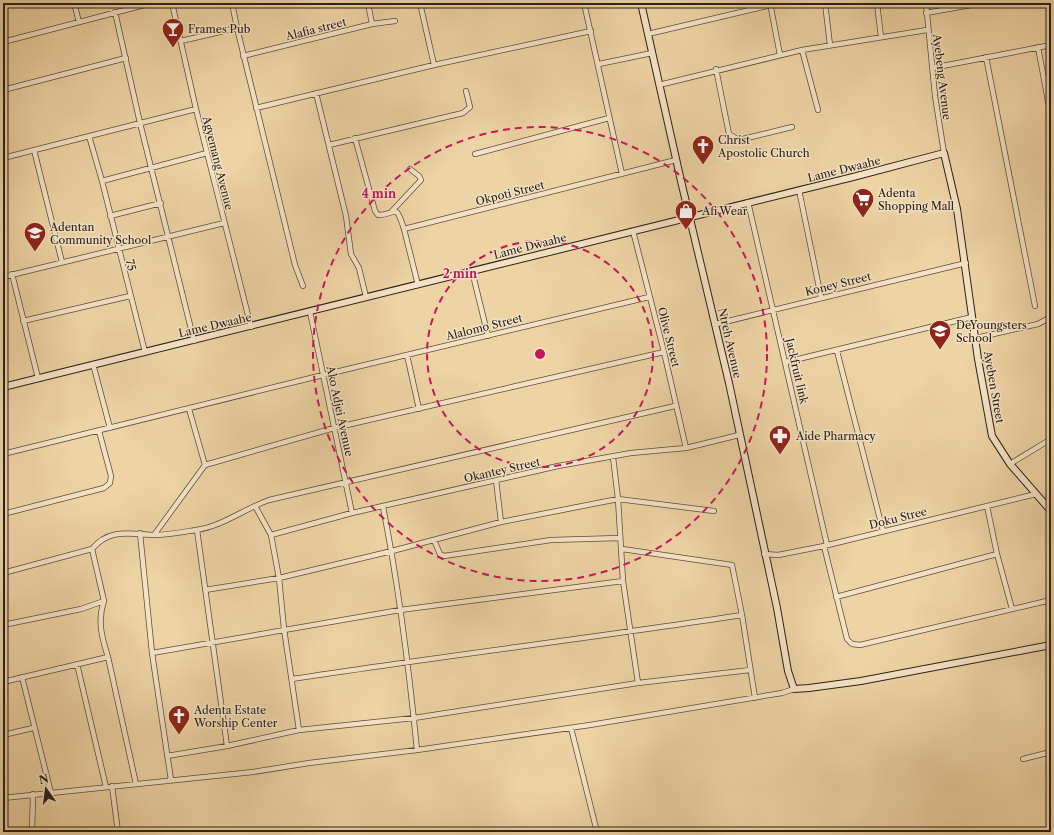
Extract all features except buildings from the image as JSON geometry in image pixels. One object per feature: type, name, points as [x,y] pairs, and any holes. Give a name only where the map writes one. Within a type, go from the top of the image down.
[{"type":"street","points":[[74,3],[79,22]]},
{"type":"street","points":[[3,42],[152,3]]},
{"type":"street","name":"Agyemang Avenue","points":[[172,3],[207,154],[251,327]]},
{"type":"street","points":[[235,3],[233,8],[243,56],[295,265],[303,286]]},
{"type":"street","points":[[368,3],[372,24]]},
{"type":"street","points":[[420,3],[434,65]]},
{"type":"street","points":[[584,3],[599,64],[609,118],[622,174]]},
{"type":"street","name":"Ntreh Avenue","points":[[641,3],[676,160],[716,324],[788,671],[794,688]]},
{"type":"street","points":[[825,3],[830,45]]},
{"type":"street","points":[[877,3],[881,37]]},
{"type":"street","name":"Ayebeng Avenue","points":[[926,3],[927,30],[944,153]]},
{"type":"street","points":[[926,13],[982,3]]},
{"type":"street","points":[[648,34],[770,4],[780,55]]},
{"type":"street","points":[[115,12],[140,123],[194,341]]},
{"type":"street","name":"Alafia street","points":[[243,56],[372,24],[395,21]]},
{"type":"street","points":[[181,42],[237,28]]},
{"type":"street","points":[[659,85],[716,69],[802,50],[927,30]]},
{"type":"street","points":[[256,108],[434,65],[591,31]]},
{"type":"street","points":[[932,68],[1051,45]]},
{"type":"street","points":[[1038,47],[1051,117]]},
{"type":"street","points":[[802,50],[818,110]]},
{"type":"street","points":[[599,64],[652,52]]},
{"type":"street","points":[[986,57],[1035,306]]},
{"type":"street","points":[[3,90],[126,58]]},
{"type":"street","points":[[716,69],[729,134],[739,140],[792,128]]},
{"type":"street","points":[[329,145],[463,113],[470,107],[466,91]]},
{"type":"street","points":[[316,93],[346,216],[351,254],[359,268],[366,297]]},
{"type":"street","points":[[3,158],[196,108]]},
{"type":"street","points":[[474,154],[609,118]]},
{"type":"street","name":"75","points":[[89,136],[102,181],[145,352]]},
{"type":"street","points":[[355,138],[375,212],[378,215],[392,210],[421,180],[419,176],[410,169]]},
{"type":"street","points":[[34,150],[62,262]]},
{"type":"street","name":"Lame Dwaahe","points":[[3,387],[251,327],[944,153]]},
{"type":"street","name":"Ayeben Street","points":[[944,153],[957,209],[966,263],[972,317],[992,436],[1010,464],[1051,511]]},
{"type":"street","points":[[102,181],[207,154]]},
{"type":"street","name":"Okpoti Street","points":[[404,229],[676,160]]},
{"type":"street","points":[[799,190],[821,297]]},
{"type":"street","name":"Jackfruit link","points":[[748,202],[774,309],[836,597],[847,639],[852,644],[860,645],[1012,609]]},
{"type":"street","points":[[110,216],[161,203]]},
{"type":"street","points":[[392,210],[396,211],[400,216],[418,285]]},
{"type":"street","points":[[3,277],[224,223]]},
{"type":"street","name":"Olive Street","points":[[633,231],[664,352],[675,406],[686,448]]},
{"type":"street","name":"Koney Street","points":[[716,324],[821,297],[966,263]]},
{"type":"street","points":[[472,271],[488,336]]},
{"type":"street","points":[[12,274],[38,378]]},
{"type":"street","points":[[23,321],[130,296]]},
{"type":"street","name":"Alalomo Street","points":[[3,454],[322,375],[649,297]]},
{"type":"street","name":"Ako Adjei Avenue","points":[[310,312],[352,513]]},
{"type":"street","points":[[786,362],[837,351],[972,317]]},
{"type":"street","points":[[976,338],[1038,324],[1051,318]]},
{"type":"street","points":[[837,351],[883,530]]},
{"type":"street","points":[[154,535],[205,465],[334,428],[664,352]]},
{"type":"street","points":[[407,355],[419,409]]},
{"type":"street","points":[[93,364],[110,428]]},
{"type":"street","points":[[3,573],[92,549],[103,538],[110,536],[140,533],[154,535],[197,530],[224,522],[254,506],[270,500],[675,406]]},
{"type":"street","points":[[189,409],[205,465]]},
{"type":"street","points":[[3,514],[104,488],[110,483],[111,476],[99,431]]},
{"type":"street","name":"Okantey Street","points":[[271,535],[352,513],[384,507],[558,466],[631,453],[686,448],[740,435]]},
{"type":"street","points":[[1010,464],[1051,439]]},
{"type":"street","points":[[613,457],[618,499],[623,580],[638,683]]},
{"type":"street","points":[[496,480],[501,522]]},
{"type":"street","name":"Doku Stree","points":[[764,554],[778,555],[826,545],[1036,494]]},
{"type":"street","points":[[205,590],[279,578],[392,552],[501,522],[618,499],[714,510]]},
{"type":"street","points":[[254,506],[271,535],[279,578],[284,629],[299,730]]},
{"type":"street","points":[[987,506],[997,554],[1012,609],[1051,600]]},
{"type":"street","points":[[384,507],[408,661],[417,750]]},
{"type":"street","points":[[197,530],[214,643],[227,746]]},
{"type":"street","points":[[140,533],[152,653],[171,780]]},
{"type":"street","points":[[434,540],[440,554],[444,556],[552,540],[620,538]]},
{"type":"street","points":[[92,549],[104,601],[100,611],[100,622],[136,784]]},
{"type":"street","points":[[622,549],[732,565],[742,615],[755,698]]},
{"type":"street","points":[[836,597],[997,554]]},
{"type":"street","points":[[152,653],[400,610],[623,580]]},
{"type":"street","points":[[3,625],[81,608],[104,601]]},
{"type":"street","points":[[292,679],[408,661],[631,632],[742,615]]},
{"type":"street","points":[[3,798],[253,772],[309,762],[417,750],[571,728],[755,698],[782,693],[794,688],[809,688],[861,681],[1051,645]]},
{"type":"street","points":[[3,682],[108,657]]},
{"type":"street","points":[[77,664],[106,787]]},
{"type":"street","points":[[167,756],[227,746],[299,730],[414,718],[638,683],[750,670]]},
{"type":"street","points":[[22,677],[33,728],[51,793]]},
{"type":"street","points":[[3,735],[33,728]]},
{"type":"street","points":[[571,728],[596,832]]},
{"type":"street","points":[[1023,759],[1051,752]]},
{"type":"street","points":[[112,786],[118,832]]},
{"type":"street","points":[[32,832],[33,794]]},
{"type":"place","name":"Frames Pub","points":[[173,48]]},
{"type":"place","name":"Christ Apostolic Church","points":[[703,166]]},
{"type":"place","name":"Adenta Shopping Mall","points":[[863,218]]},
{"type":"place","name":"Afi Wear","points":[[686,230]]},
{"type":"place","name":"Adentan Community School","points":[[35,252]]},
{"type":"place","name":"DeYoungsters School","points":[[940,350]]},
{"type":"place","name":"Aide Pharmacy","points":[[780,456]]},
{"type":"place","name":"Adenta Estate Worship Center","points":[[179,736]]}]
